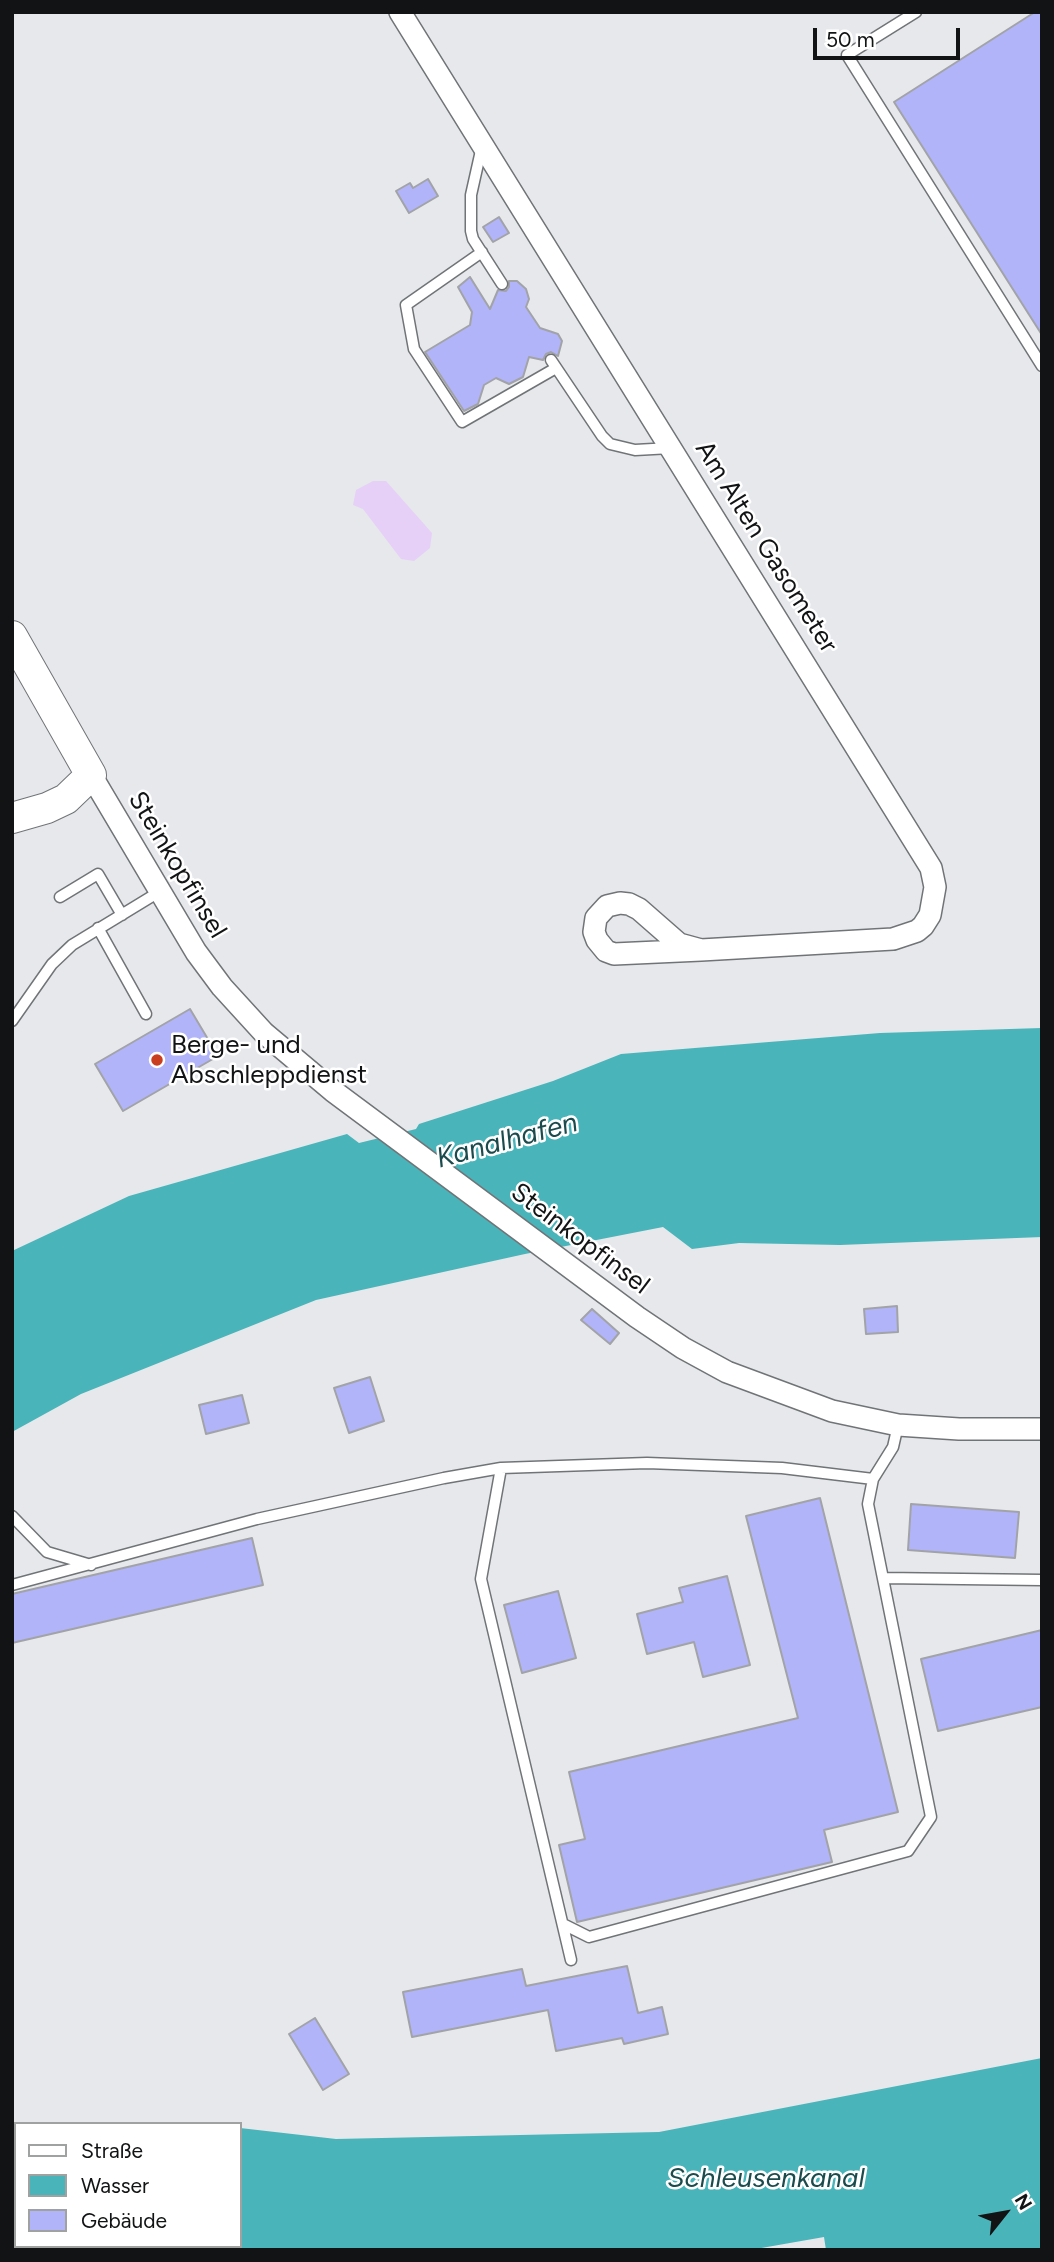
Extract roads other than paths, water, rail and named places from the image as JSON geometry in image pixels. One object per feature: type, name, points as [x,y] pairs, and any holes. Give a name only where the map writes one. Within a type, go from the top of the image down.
[{"type":"main road","points":[[12,636],[91,775],[66,799],[47,808],[12,818]]},
{"type":"street","name":"Am Alten Gasometer","points":[[400,12],[927,859],[935,887],[930,915],[923,926],[902,937],[701,950]]},
{"type":"street","name":"Steinkopfinsel","points":[[91,775],[196,952],[222,987],[272,1040],[333,1091],[637,1317],[683,1348],[727,1371],[810,1405],[898,1425],[959,1429],[1042,1429]]},
{"type":"lane","points":[[916,12],[847,55],[1042,366]]},
{"type":"lane","points":[[482,144],[471,194],[470,228],[473,239],[502,284]]},
{"type":"lane","points":[[482,253],[406,305],[414,349],[462,422],[554,364],[610,444],[635,450],[671,448]]},
{"type":"lane","points":[[60,897],[98,874],[122,915]]},
{"type":"lane","points":[[12,1021],[52,964],[72,945],[159,892]]},
{"type":"lane","points":[[98,928],[146,1014]]},
{"type":"lane","points":[[563,1924],[589,1937],[908,1851],[931,1817],[868,1504],[873,1479],[893,1447],[898,1425]]},
{"type":"lane","points":[[15,1582],[91,1565],[257,1519],[501,1468],[647,1463],[782,1468],[873,1479]]},
{"type":"lane","points":[[501,1468],[481,1579],[571,1959]]},
{"type":"lane","points":[[12,1516],[47,1552],[91,1565]]},
{"type":"lane","points":[[883,1578],[1042,1580]]},
{"type":"water","name":"Kanalhafen","points":[[1042,1028],[1042,1237],[840,1245],[739,1243],[692,1249],[663,1227],[316,1300],[81,1394],[12,1432],[12,1251],[129,1196],[347,1134],[359,1143],[416,1129],[419,1124],[553,1081],[621,1054],[880,1033]]},
{"type":"water","name":"Schleusenkanal","points":[[1042,2058],[1042,2250],[826,2250],[824,2237],[750,2250],[12,2250],[12,2135],[14,2248],[242,2248],[242,2128],[336,2139],[659,2132]]},
{"type":"place","name":"Berge- und Abschleppdienst","points":[[157,1060]]}]
